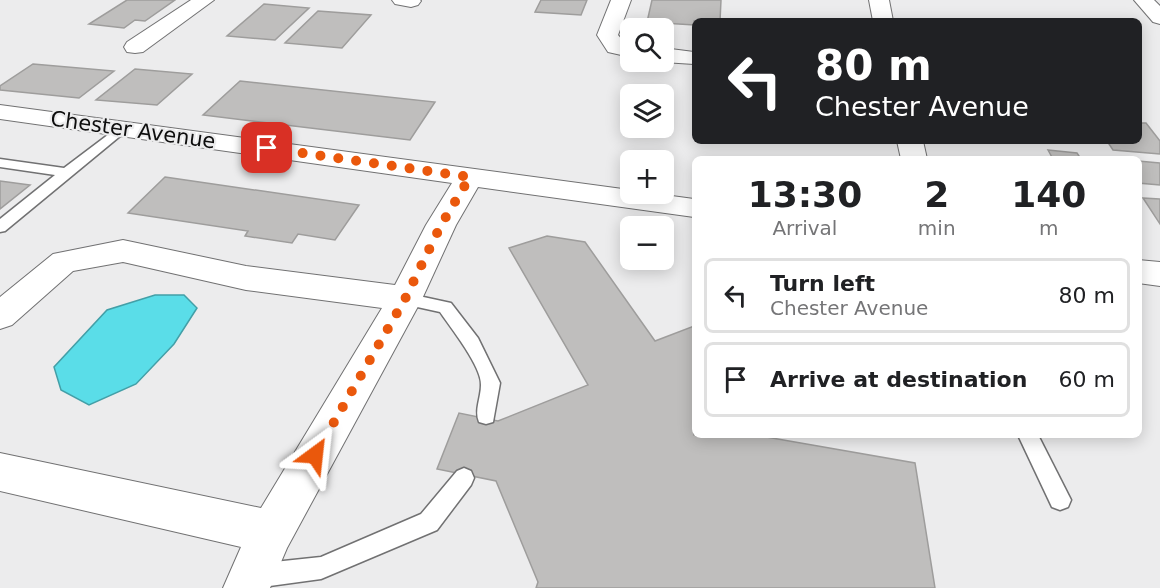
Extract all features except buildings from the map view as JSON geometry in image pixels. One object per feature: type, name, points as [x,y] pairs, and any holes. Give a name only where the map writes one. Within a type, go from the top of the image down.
[{"type":"street","points":[[135,47],[204,0]]},
{"type":"street","points":[[620,48],[616,47],[607,35],[621,0]]},
{"type":"street","points":[[879,0],[882,18]]},
{"type":"street","points":[[1144,0],[1160,18]]},
{"type":"street","points":[[674,57],[692,58]]},
{"type":"street","name":"Chester Avenue","points":[[0,112],[692,208]]},
{"type":"street","points":[[249,582],[271,532],[405,299],[441,225],[470,177]]},
{"type":"street","points":[[0,316],[64,262],[123,251],[246,278],[405,299]]},
{"type":"street","points":[[1142,272],[1160,274]]},
{"type":"street","points":[[0,472],[271,532]]},
{"type":"lane","points":[[0,227],[121,129]]},
{"type":"lane","points":[[0,163],[68,173]]},
{"type":"lane","points":[[405,299],[445,307],[472,343],[491,382],[486,416]]},
{"type":"lane","points":[[1029,438],[1060,500]]},
{"type":"lane","points":[[249,582],[321,568],[429,522],[464,478]]},
{"type":"water","points":[[155,295],[184,295],[197,308],[174,344],[136,384],[89,405],[61,390],[54,367],[107,310]]},
{"type":"route","points":[[267,148],[470,177],[441,225],[405,299],[315,455]]}]
